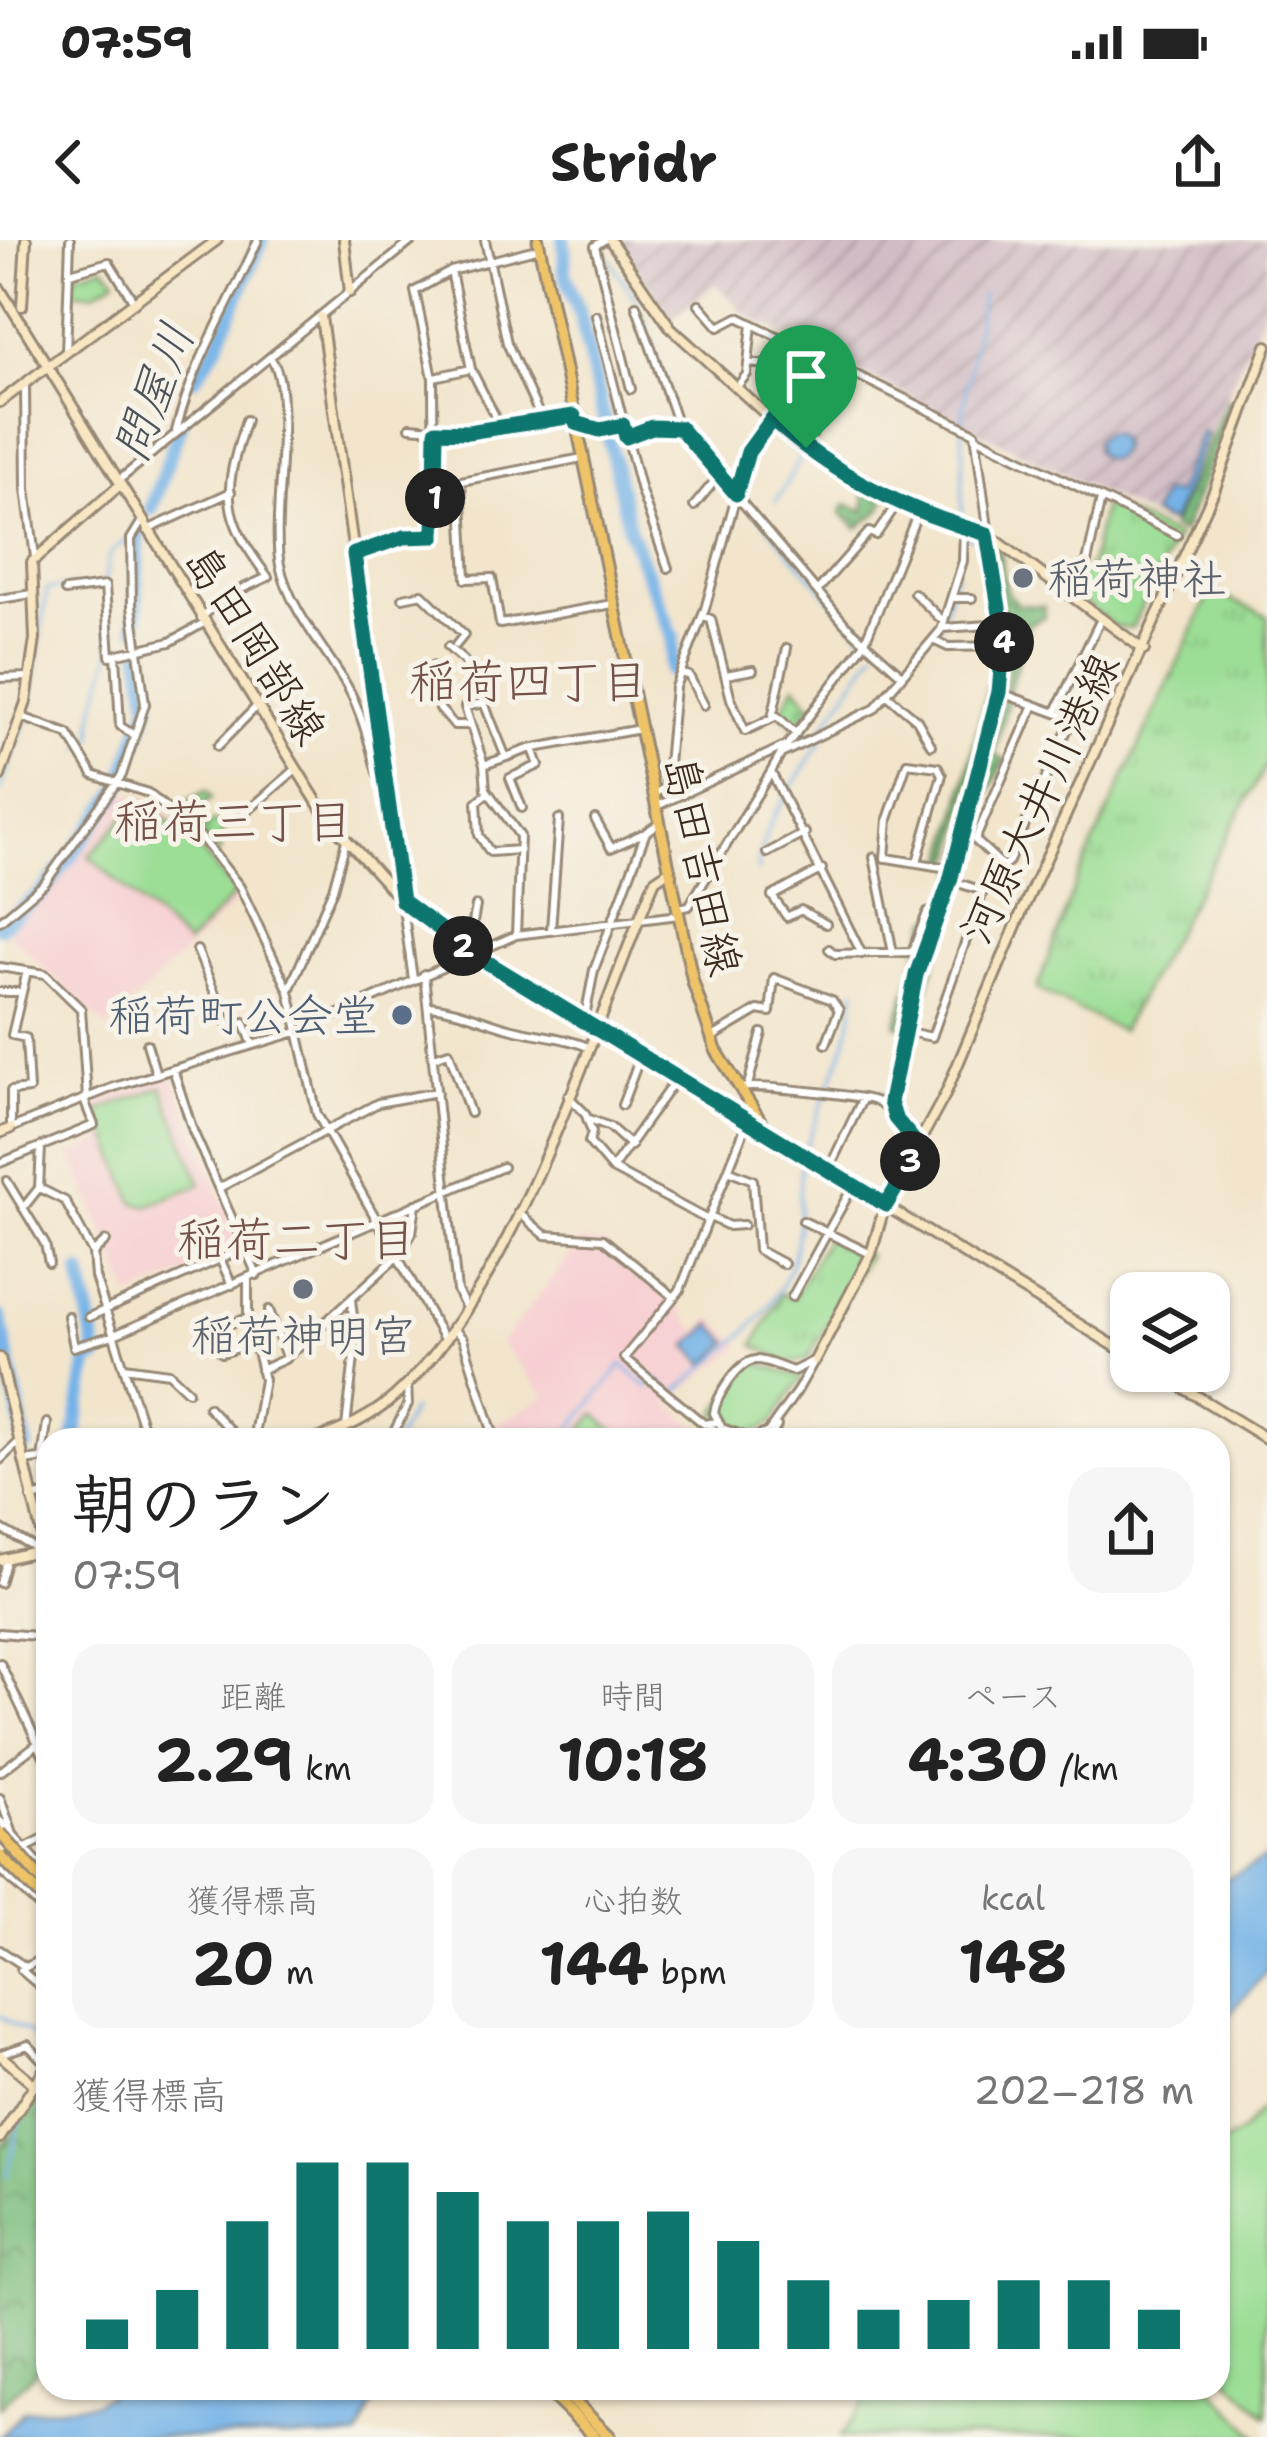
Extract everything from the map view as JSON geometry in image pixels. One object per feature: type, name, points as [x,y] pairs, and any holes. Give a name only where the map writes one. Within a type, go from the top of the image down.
[{"type":"highway","points":[[4,1837],[36,1870]]},
{"type":"highway","points":[[0,1861],[36,1891]]},
{"type":"highway","points":[[556,2400],[595,2437]]},
{"type":"highway","points":[[572,2400],[610,2437]]},
{"type":"main road","name":"島田吉田線","points":[[539,244],[678,912],[711,1038],[770,1136]]},
{"type":"main road","points":[[747,1123],[756,1109]]},
{"type":"street","points":[[22,306],[26,240]]},
{"type":"street","points":[[66,353],[70,240]]},
{"type":"street","points":[[0,402],[217,240]]},
{"type":"street","points":[[175,435],[191,375],[212,346],[258,240]]},
{"type":"street","points":[[344,240],[350,292]]},
{"type":"street","points":[[35,557],[413,240]]},
{"type":"street","points":[[485,240],[507,343],[542,421]]},
{"type":"street","points":[[631,389],[597,268],[595,246],[607,240],[671,328],[806,448],[899,501],[988,534],[1144,650]]},
{"type":"street","points":[[354,554],[404,537],[434,536],[434,378],[415,291],[451,271],[539,244]]},
{"type":"street","points":[[70,273],[109,262],[134,302]]},
{"type":"street","points":[[451,271],[472,370],[501,428]]},
{"type":"street","name":"島田岡部線","points":[[0,289],[295,770],[346,841],[402,901],[470,952],[1110,1343]]},
{"type":"street","points":[[699,304],[719,327],[738,317],[1177,535]]},
{"type":"street","points":[[636,305],[680,428],[864,644],[902,675]]},
{"type":"street","points":[[596,315],[626,437],[668,568]]},
{"type":"street","points":[[321,317],[413,979]]},
{"type":"street","points":[[736,388],[748,363],[752,324]]},
{"type":"street","points":[[748,363],[784,367],[788,342]]},
{"type":"street","name":"河原大井川港線","points":[[815,1360],[872,1254],[886,1205],[920,1148],[1144,650],[1214,491],[1267,346]]},
{"type":"street","points":[[270,358],[279,369],[284,414],[278,444],[281,570],[309,628],[349,689],[377,773],[386,776]]},
{"type":"street","points":[[607,363],[622,358]]},
{"type":"street","points":[[806,448],[822,414],[821,358]]},
{"type":"street","points":[[434,378],[472,370]]},
{"type":"street","points":[[0,776],[22,717],[29,677],[35,557],[27,511],[25,383]]},
{"type":"street","points":[[410,428],[501,428],[575,419],[600,430],[623,425]]},
{"type":"street","points":[[654,794],[666,787],[671,704],[702,616],[748,452],[772,419]]},
{"type":"street","points":[[64,591],[105,586],[110,656],[170,642],[203,620],[224,597],[268,577],[232,527],[231,492],[246,420]]},
{"type":"street","points":[[626,437],[652,427],[680,428]]},
{"type":"street","points":[[895,1118],[890,1102],[916,975],[954,869],[999,692],[1004,638],[976,437]]},
{"type":"street","points":[[583,458],[461,481],[466,579],[492,578],[500,624],[613,604]]},
{"type":"street","points":[[694,506],[718,477]]},
{"type":"street","points":[[0,921],[45,883],[115,786],[145,704],[131,539],[145,525],[231,492]]},
{"type":"street","points":[[1059,589],[1088,562],[1102,498]]},
{"type":"street","points":[[817,591],[869,532],[876,536],[899,501]]},
{"type":"street","points":[[0,1132],[156,1074],[300,1031],[516,935],[638,920],[689,906],[783,750],[864,644],[919,510]]},
{"type":"street","points":[[657,806],[865,714],[943,625],[963,561],[964,527]]},
{"type":"street","points":[[914,592],[943,625],[990,625],[1000,614]]},
{"type":"street","points":[[0,599],[32,594]]},
{"type":"street","points":[[403,598],[422,594],[464,635],[452,646],[484,703],[506,757]]},
{"type":"street","points":[[952,598],[972,598]]},
{"type":"street","points":[[702,616],[711,620],[745,731],[777,716],[796,734]]},
{"type":"street","points":[[1056,712],[1100,621]]},
{"type":"street","points":[[933,640],[947,647],[994,650],[1004,638]]},
{"type":"street","points":[[772,718],[787,648]]},
{"type":"street","points":[[116,655],[120,726],[134,735]]},
{"type":"street","points":[[431,666],[440,710],[454,725],[467,725]]},
{"type":"street","points":[[727,675],[753,670]]},
{"type":"street","points":[[681,673],[689,676],[704,705]]},
{"type":"street","points":[[0,678],[29,677]]},
{"type":"street","points":[[904,1030],[932,1036],[983,891],[1004,867],[1072,719],[999,692]]},
{"type":"street","points":[[886,694],[917,720],[931,745]]},
{"type":"street","points":[[484,703],[465,707],[467,725],[484,765],[488,793],[519,830],[516,935]]},
{"type":"street","points":[[1004,867],[975,840],[1034,705]]},
{"type":"street","points":[[218,746],[256,707]]},
{"type":"street","points":[[22,717],[68,734],[88,770],[115,786],[148,793],[223,861],[289,991],[326,1130],[444,1339]]},
{"type":"street","points":[[484,765],[533,748],[640,729]]},
{"type":"street","points":[[522,808],[510,778],[539,764],[533,748]]},
{"type":"street","points":[[885,858],[888,819],[907,764],[941,771],[917,862]]},
{"type":"street","points":[[243,815],[295,770]]},
{"type":"street","points":[[771,772],[862,954]]},
{"type":"street","points":[[488,793],[477,802],[479,836],[490,852],[519,850]]},
{"type":"street","points":[[596,818],[610,848],[660,822]]},
{"type":"street","points":[[550,931],[560,819]]},
{"type":"street","points":[[584,1022],[594,970],[646,832]]},
{"type":"street","points":[[767,853],[805,833]]},
{"type":"street","points":[[289,991],[333,889],[346,841]]},
{"type":"street","points":[[874,857],[893,953]]},
{"type":"street","points":[[859,858],[954,869]]},
{"type":"street","points":[[822,869],[772,896],[787,917],[801,910],[826,924]]},
{"type":"street","points":[[346,1427],[407,1384],[465,1306],[518,1212],[655,880],[670,870]]},
{"type":"street","points":[[950,881],[983,891]]},
{"type":"street","points":[[470,952],[476,906]]},
{"type":"street","points":[[829,949],[862,954],[913,952],[927,913],[941,909]]},
{"type":"street","points":[[197,950],[229,1027],[244,1022],[253,1045]]},
{"type":"street","points":[[0,968],[45,974],[81,1009],[85,1098],[94,1125],[0,1163]]},
{"type":"street","points":[[10,1128],[11,1090],[29,1089],[26,1038],[12,1035],[27,971]]},
{"type":"street","points":[[424,974],[457,1291],[465,1306]]},
{"type":"street","points":[[711,1038],[758,1010],[770,1012],[774,978],[832,1000],[838,1010],[826,1044]]},
{"type":"street","points":[[0,992],[19,992]]},
{"type":"street","points":[[429,1005],[465,1010],[508,1028],[562,1036],[588,1047]]},
{"type":"street","points":[[762,1033],[744,1087],[878,1102],[920,1148]]},
{"type":"street","points":[[148,1044],[156,1074]]},
{"type":"street","points":[[434,1058],[449,1052],[470,1113]]},
{"type":"street","points":[[622,1105],[640,1057]]},
{"type":"street","points":[[173,1069],[253,1276],[248,1318],[263,1399],[256,1428]]},
{"type":"street","points":[[612,1169],[676,1079]]},
{"type":"street","points":[[219,1188],[389,1099],[437,1092]]},
{"type":"street","points":[[568,1096],[587,1118],[592,1132],[589,1142],[612,1169],[709,1218],[729,1226],[742,1225]]},
{"type":"street","points":[[834,1158],[863,1098]]},
{"type":"street","points":[[587,1118],[610,1127],[631,1146]]},
{"type":"street","points":[[718,1428],[624,1358],[674,1297],[747,1123]]},
{"type":"street","points":[[23,1208],[39,1188],[40,1147]]},
{"type":"street","points":[[68,1316],[74,1347],[94,1341],[503,1167]]},
{"type":"street","points":[[728,1170],[753,1180],[758,1250],[784,1264]]},
{"type":"street","points":[[8,1181],[45,1244],[49,1263]]},
{"type":"street","points":[[792,1297],[853,1186]]},
{"type":"street","points":[[39,1188],[65,1201],[93,1253],[143,1428]]},
{"type":"street","points":[[261,1370],[286,1358],[399,1255],[412,1233],[416,1204]]},
{"type":"street","points":[[518,1212],[545,1235],[603,1239],[674,1297]]},
{"type":"street","points":[[803,1221],[872,1254]]},
{"type":"street","points":[[93,1253],[106,1241]]},
{"type":"street","points":[[89,1317],[245,1248]]},
{"type":"street","points":[[220,1260],[232,1285]]},
{"type":"street","points":[[346,1427],[356,1340],[351,1299]]},
{"type":"street","points":[[269,1310],[286,1358]]},
{"type":"street","points":[[248,1318],[214,1329],[222,1353],[255,1343]]},
{"type":"street","points":[[452,1327],[463,1339],[491,1428]]},
{"type":"street","points":[[713,1424],[717,1400],[747,1363],[760,1360],[794,1371],[815,1360]]},
{"type":"street","points":[[776,1428],[815,1360]]},
{"type":"street","points":[[0,1364],[36,1518]]},
{"type":"street","points":[[124,1367],[169,1373],[188,1390]]},
{"type":"street","points":[[397,1428],[408,1404],[407,1384]]},
{"type":"street","points":[[771,1428],[797,1391]]},
{"type":"street","points":[[1190,1392],[1267,1439]]},
{"type":"street","points":[[208,1407],[228,1428]]},
{"type":"street","points":[[47,1423],[47,1428]]},
{"type":"street","points":[[713,1424],[723,1428]]},
{"type":"street","points":[[0,1460],[19,1442]]},
{"type":"street","points":[[23,1461],[36,1459]]},
{"type":"street","points":[[31,1498],[36,1497]]},
{"type":"street","points":[[0,1528],[36,1545]]},
{"type":"street","points":[[0,1583],[2,1559],[36,1551]]},
{"type":"street","points":[[0,1634],[36,1636]]},
{"type":"street","points":[[0,1663],[36,1745],[0,1772]]},
{"type":"street","points":[[0,1798],[4,1837]]},
{"type":"street","points":[[0,1821],[4,1837],[25,1848],[36,1865]]},
{"type":"street","points":[[36,1843],[0,1861],[36,1901]]},
{"type":"street","points":[[0,1950],[24,1966]]},
{"type":"street","points":[[36,1960],[21,1970],[36,1983]]},
{"type":"street","points":[[0,2055],[28,2045],[36,2053]]},
{"type":"street","points":[[0,2055],[36,2084]]},
{"type":"street","points":[[0,2138],[36,2096]]},
{"type":"shaded area","points":[[617,240],[1267,240],[1267,303],[1168,526],[746,315],[716,284],[671,319]]},
{"type":"shaded area","points":[[126,794],[147,798],[200,841],[242,896],[107,1028],[8,933]]},
{"type":"shaded area","points":[[172,1075],[242,1249],[131,1297],[71,1155],[103,1140],[88,1102]]},
{"type":"shaded area","points":[[581,1242],[604,1244],[666,1294],[697,1331],[713,1318],[742,1346],[668,1403],[698,1428],[495,1428],[546,1397],[501,1343]]},
{"type":"green space","points":[[104,266],[116,279],[94,293],[72,292],[74,275]]},
{"type":"green space","points":[[1228,400],[1233,403],[1182,533],[1171,528]]},
{"type":"green space","points":[[864,488],[885,500],[880,511],[858,528],[841,513],[846,504],[865,511]]},
{"type":"green space","points":[[1104,503],[1176,537],[1132,627],[1116,628],[1065,588],[1090,565]]},
{"type":"green space","points":[[993,547],[999,549],[1007,592],[1019,605],[1044,606],[1045,617],[1028,624],[1009,692],[1004,691],[1009,657]]},
{"type":"green space","points":[[1211,591],[1267,616],[1267,763],[1121,1031],[1037,989],[1077,879]]},
{"type":"green space","points":[[1002,652],[952,864],[946,862],[995,655]]},
{"type":"green space","points":[[795,685],[811,705],[824,699],[798,728],[780,713]]},
{"type":"green space","points":[[1002,698],[1008,700],[994,755],[1005,760],[981,809],[961,880],[956,878]]},
{"type":"green space","points":[[207,791],[212,798],[189,811],[200,829],[216,821],[223,829],[219,854],[172,808]]},
{"type":"green space","points":[[140,801],[189,836],[236,893],[187,945],[89,856]]},
{"type":"green space","points":[[953,886],[959,887],[915,1028],[909,1026]]},
{"type":"green space","points":[[935,917],[901,1026],[896,1025],[929,919]]},
{"type":"green space","points":[[162,1087],[201,1184],[148,1206],[134,1202],[98,1111]]},
{"type":"green space","points":[[827,1237],[868,1255],[807,1360],[789,1363],[754,1345],[781,1294],[793,1298]]},
{"type":"green space","points":[[758,1363],[793,1375],[805,1372],[772,1423],[764,1428],[729,1428],[717,1411],[748,1366]]},
{"type":"green space","points":[[595,1414],[611,1428],[584,1428]]},
{"type":"green space","points":[[36,2101],[36,2371],[0,2407],[0,2148]]},
{"type":"green space","points":[[1267,2102],[1267,2416],[1230,2381],[1230,2139]]},
{"type":"green space","points":[[866,2400],[1223,2400],[1258,2437],[840,2437]]},
{"type":"water","points":[[1201,432],[1207,434],[1171,523],[1152,515],[1162,493],[1176,493]]},
{"type":"water","points":[[1108,433],[1118,436],[1118,456],[1108,459],[1098,456],[1095,446],[1098,436]]},
{"type":"water","points":[[712,1324],[729,1342],[706,1364],[688,1346]]},
{"type":"water","points":[[1267,1858],[1267,1971],[1230,2014],[1230,1877]]},
{"type":"water","points":[[375,2400],[358,2437],[0,2437],[24,2411],[94,2403]]},
{"type":"waterway","name":"問屋川","points":[[194,379],[216,347],[262,240]]},
{"type":"waterway","points":[[564,240],[565,273],[581,318],[630,532],[673,638],[671,671]]},
{"type":"waterway","points":[[601,247],[638,303]]},
{"type":"waterway","points":[[962,523],[963,411],[982,294]]},
{"type":"waterway","points":[[642,312],[668,388]]},
{"type":"waterway","name":"問屋川","points":[[151,509],[181,423]]},
{"type":"waterway","points":[[776,501],[804,453]]},
{"type":"waterway","points":[[723,475],[862,635]]},
{"type":"waterway","name":"問屋川","points":[[136,627],[138,531]]},
{"type":"waterway","points":[[104,584],[109,555],[131,535]]},
{"type":"waterway","points":[[968,537],[972,538]]},
{"type":"waterway","points":[[982,541],[992,617]]},
{"type":"waterway","points":[[939,626],[956,573]]},
{"type":"waterway","points":[[0,791],[30,708],[47,589],[71,587]]},
{"type":"waterway","points":[[82,748],[94,737],[96,707],[111,651],[110,621]]},
{"type":"waterway","name":"問屋川","points":[[0,927],[46,889],[118,792],[149,705],[140,649]]},
{"type":"waterway","points":[[820,732],[875,651]]},
{"type":"waterway","points":[[758,871],[774,817],[823,736]]},
{"type":"waterway","points":[[572,1428],[622,1365],[648,1387],[656,1379],[674,1394],[770,1305],[793,1258],[803,1157],[843,1050],[856,989]]},
{"type":"waterway","points":[[76,1428],[88,1359],[97,1357],[81,1273]]},
{"type":"waterway","points":[[0,1317],[26,1446]]},
{"type":"waterway","points":[[402,1428],[412,1410]]},
{"type":"waterway","points":[[0,2016],[36,2042]]},
{"type":"waterway","points":[[7,2176],[18,2127],[36,2096]]},
{"type":"place","name":"稲荷神社","points":[[1023,578]]},
{"type":"place","name":"稲荷町公会堂","points":[[402,1015]]},
{"type":"place","name":"稲荷神明宮","points":[[303,1289]]},
{"type":"district","name":"稲荷四丁目","points":[[529,681]]},
{"type":"district","name":"稲荷三丁目","points":[[234,821]]},
{"type":"district","name":"稲荷二丁目","points":[[297,1239]]},
{"type":"route","points":[[574,416],[576,423],[600,430],[623,425],[626,437],[652,427],[680,428],[736,494],[748,452],[772,419],[806,448],[899,501],[987,534],[1004,638],[999,692],[950,881],[916,975],[890,1102],[895,1118],[920,1148],[886,1205],[472,953],[402,901],[354,554],[404,537],[434,536],[436,431],[468,432],[574,416]]}]
